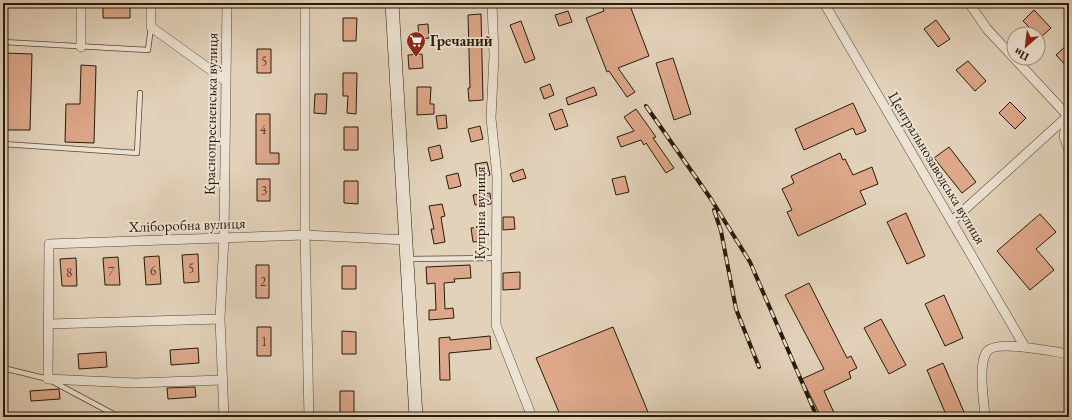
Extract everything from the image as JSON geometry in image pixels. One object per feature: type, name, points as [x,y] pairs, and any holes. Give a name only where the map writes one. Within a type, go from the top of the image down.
[{"type":"main road","points":[[392,3],[393,53],[407,240],[416,417]]},
{"type":"street","points":[[81,3],[81,47]]},
{"type":"street","points":[[151,3],[151,27],[226,81]]},
{"type":"street","name":"Краснопресненська вулиця","points":[[224,417],[220,319],[224,237],[226,3]]},
{"type":"street","points":[[305,3],[305,235],[309,417]]},
{"type":"street","name":"Центральнозаводська вулиця","points":[[824,3],[1025,347]]},
{"type":"street","points":[[969,3],[987,29],[1068,116]]},
{"type":"street","points":[[1065,3],[1069,7]]},
{"type":"street","name":"Купріна вулиця","points":[[492,4],[494,56],[491,118],[497,176],[496,325],[532,417]]},
{"type":"street","points":[[952,221],[1068,116]]},
{"type":"street","points":[[1068,116],[1064,136],[1069,151]]},
{"type":"street","name":"Хліборобна вулиця","points":[[48,379],[49,244],[305,235],[407,240]]},
{"type":"street","points":[[49,324],[220,319]]},
{"type":"street","points":[[985,417],[982,366],[986,352],[990,348],[999,346],[1025,347],[1069,354]]},
{"type":"street","points":[[48,379],[136,382],[222,380]]},
{"type":"lane","points":[[492,4],[534,3]]},
{"type":"lane","points":[[3,42],[148,50],[151,27]]},
{"type":"lane","points":[[3,144],[137,153],[140,93]]},
{"type":"lane","points":[[408,258],[496,258]]},
{"type":"lane","points":[[3,373],[7,369],[48,379],[119,417]]},
{"type":"building","points":[[601,3],[629,3],[649,56],[618,68],[635,92],[627,97],[609,71],[607,72],[586,18],[604,11]]},
{"type":"building","points":[[103,6],[130,7],[130,18],[103,18]]},
{"type":"building","points":[[1034,10],[1051,28],[1046,33],[1046,26],[1028,26],[1023,21]]},
{"type":"building","points":[[568,11],[572,22],[559,26],[555,15]]},
{"type":"building","points":[[481,14],[483,100],[469,101],[468,15]]},
{"type":"building","points":[[343,18],[357,18],[356,41],[343,41]]},
{"type":"building","points":[[936,20],[950,39],[938,47],[924,29]]},
{"type":"building","points":[[521,21],[535,59],[525,63],[510,25]]},
{"type":"building","points":[[428,24],[429,38],[419,39],[418,25]]},
{"type":"building","points":[[1069,43],[1069,69],[1056,55]]},
{"type":"building","points":[[257,49],[271,49],[271,73],[257,73]]},
{"type":"building","points":[[5,53],[32,54],[30,130],[3,130]]},
{"type":"building","points":[[422,54],[423,68],[409,69],[408,55]]},
{"type":"building","points":[[673,58],[691,114],[674,120],[656,63]]},
{"type":"building","points":[[968,61],[986,81],[975,91],[956,70]]},
{"type":"building","points":[[81,65],[96,66],[94,143],[65,142],[66,104],[80,104]]},
{"type":"building","points":[[343,73],[357,73],[356,114],[347,113],[348,96],[343,96]]},
{"type":"building","points":[[550,84],[554,95],[544,99],[540,88]]},
{"type":"building","points":[[417,87],[431,87],[430,104],[434,104],[434,114],[417,115]]},
{"type":"building","points":[[594,87],[597,95],[568,105],[566,98]]},
{"type":"building","points":[[315,94],[327,94],[326,114],[314,113]]},
{"type":"building","points":[[1010,102],[1026,118],[1015,129],[999,113]]},
{"type":"building","points":[[853,103],[866,131],[856,135],[853,128],[804,150],[795,129]]},
{"type":"building","points":[[562,109],[568,126],[555,130],[549,114]]},
{"type":"building","points":[[636,109],[656,137],[653,138],[674,168],[666,173],[646,143],[644,145],[641,140],[621,147],[617,137],[634,131],[624,117]]},
{"type":"building","points":[[256,114],[270,114],[270,153],[279,153],[279,164],[256,164]]},
{"type":"building","points":[[446,115],[447,128],[438,129],[436,116]]},
{"type":"building","points":[[480,126],[483,139],[471,142],[468,129]]},
{"type":"building","points":[[344,127],[358,127],[358,150],[344,150]]},
{"type":"building","points":[[440,145],[443,158],[431,161],[428,148]]},
{"type":"building","points":[[949,147],[976,182],[962,193],[934,158]]},
{"type":"building","points":[[840,153],[843,160],[845,159],[853,175],[872,167],[878,184],[860,191],[866,204],[798,236],[787,212],[792,210],[782,189],[794,183],[791,176]]},
{"type":"building","points":[[487,162],[490,175],[477,177],[475,164]]},
{"type":"building","points":[[523,169],[526,178],[513,182],[510,174]]},
{"type":"building","points":[[458,173],[461,186],[449,189],[446,176]]},
{"type":"building","points":[[625,176],[629,192],[616,195],[612,179]]},
{"type":"building","points":[[257,179],[270,179],[270,201],[257,201]]},
{"type":"building","points":[[344,181],[358,181],[358,204],[344,203]]},
{"type":"building","points":[[490,193],[491,204],[475,205],[473,195]]},
{"type":"building","points":[[442,204],[445,216],[441,217],[445,242],[434,244],[431,229],[434,229],[429,206]]},
{"type":"building","points":[[906,213],[925,256],[907,264],[887,222]]},
{"type":"building","points":[[1040,214],[1056,232],[1036,249],[1054,270],[1030,290],[997,251]]},
{"type":"building","points":[[503,217],[514,217],[515,229],[503,230]]},
{"type":"building","points":[[482,227],[484,241],[473,242],[471,228]]},
{"type":"building","points":[[198,254],[199,282],[184,283],[182,255]]},
{"type":"building","points":[[159,256],[161,284],[146,285],[144,257]]},
{"type":"building","points":[[118,257],[120,285],[105,285],[103,258]]},
{"type":"building","points":[[76,258],[77,286],[62,286],[60,259]]},
{"type":"building","points":[[256,265],[269,265],[269,298],[256,298]]},
{"type":"building","points":[[470,265],[471,278],[454,279],[455,282],[444,283],[445,309],[453,308],[454,318],[429,320],[429,310],[436,310],[435,283],[427,284],[426,267]]},
{"type":"building","points":[[342,266],[356,266],[356,289],[342,289]]},
{"type":"building","points":[[520,272],[520,289],[503,290],[503,273]]},
{"type":"building","points":[[809,283],[847,358],[851,356],[857,368],[849,372],[851,378],[824,391],[836,417],[821,417],[802,379],[824,369],[785,295]]},
{"type":"building","points":[[944,295],[963,338],[945,346],[925,304]]},
{"type":"building","points":[[881,319],[906,365],[889,374],[864,328]]},
{"type":"building","points":[[257,327],[271,327],[271,356],[257,356]]},
{"type":"building","points":[[613,327],[650,417],[561,417],[536,358]]},
{"type":"building","points":[[342,331],[356,332],[356,354],[342,354]]},
{"type":"building","points":[[490,336],[491,349],[449,353],[450,380],[440,380],[439,338],[450,337],[450,340]]},
{"type":"building","points":[[198,348],[199,363],[171,365],[170,350]]},
{"type":"building","points":[[106,352],[107,367],[79,369],[78,354]]},
{"type":"building","points":[[943,363],[964,412],[951,417],[947,417],[927,370]]},
{"type":"building","points":[[195,387],[196,397],[168,399],[167,388]]},
{"type":"building","points":[[59,389],[60,399],[31,401],[30,391]]},
{"type":"building","points":[[340,391],[354,391],[354,414],[340,414]]},
{"type":"railway","points":[[646,106],[711,199],[750,262],[817,417]]},
{"type":"railway","points":[[714,210],[721,231],[736,309],[759,367]]},
{"type":"place","name":"Гречаний","points":[[416,58]]}]
